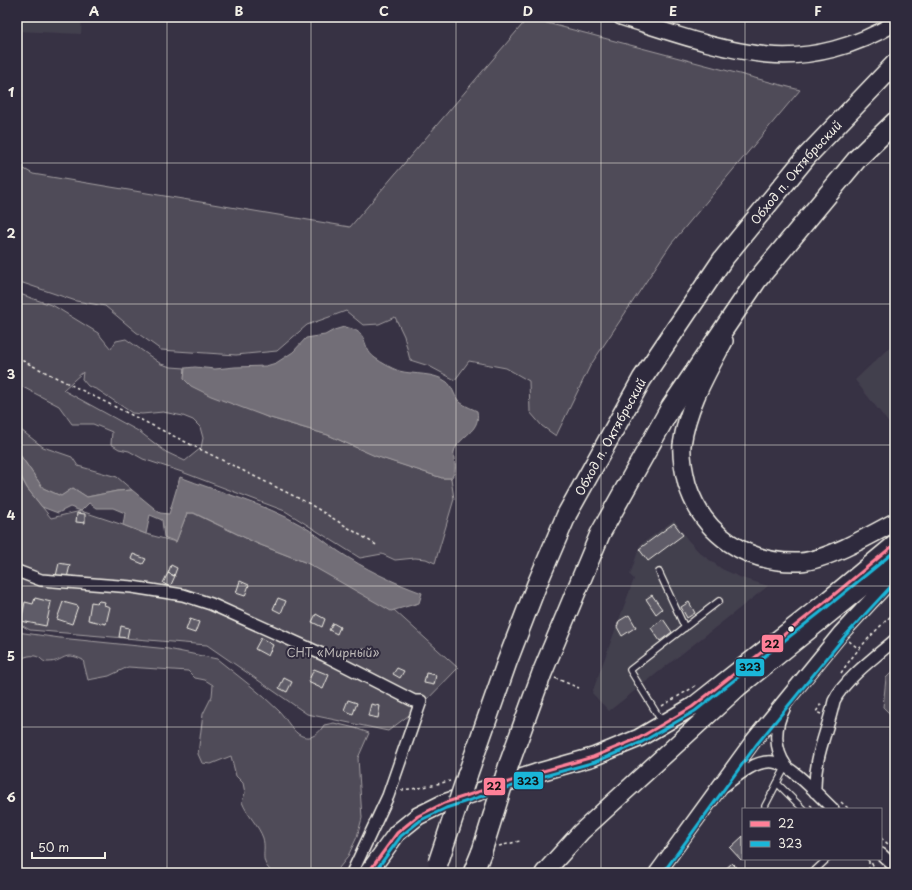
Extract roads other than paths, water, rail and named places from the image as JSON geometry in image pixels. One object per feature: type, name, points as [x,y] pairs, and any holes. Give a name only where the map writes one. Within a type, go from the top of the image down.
[{"type":"highway","name":"Обход п. Октябрьский","points":[[436,868],[507,662],[537,584],[567,514],[642,379],[722,259],[807,156],[895,64]]},
{"type":"highway","points":[[473,873],[482,851],[509,764],[542,673],[600,534],[670,407],[757,280],[858,158],[895,122]]},
{"type":"main road","points":[[621,17],[721,47],[768,55],[806,54],[845,47],[877,34],[895,24]]},
{"type":"main road","points":[[749,292],[698,390],[687,419],[682,447],[684,472],[691,496],[702,516],[716,533],[734,547],[759,557],[778,561],[801,562],[825,556],[895,522]]},
{"type":"main road","points":[[368,873],[397,833],[418,816],[444,803],[536,772],[592,757],[639,738],[692,707],[824,603],[895,544]]},
{"type":"main road","points":[[544,873],[581,832],[739,688],[895,561]]},
{"type":"main road","points":[[657,873],[753,741],[841,633],[895,575]]},
{"type":"main road","points":[[380,873],[404,842],[422,827],[448,813],[540,783],[595,768],[624,756],[674,732],[739,688]]},
{"type":"street","points":[[17,571],[41,580],[132,587],[183,595],[211,604],[324,655],[414,701],[421,701],[390,791],[352,873]]},
{"type":"street","points":[[815,792],[815,771],[817,758],[837,694],[895,640]]},
{"type":"street","points":[[795,689],[780,717],[778,726],[778,748],[781,758],[786,766],[832,808]]},
{"type":"street","points":[[715,793],[749,769],[762,763],[773,762],[786,766]]},
{"type":"street","points":[[882,855],[895,867]]},
{"type":"lane","points":[[659,572],[685,628]]},
{"type":"lane","points":[[663,724],[630,670],[719,601]]},
{"type":"lane","points":[[765,806],[786,766]]},
{"type":"lane","points":[[777,783],[802,808]]},
{"type":"lane","points":[[812,873],[826,860]]},
{"type":"park label","name":"СНТ «Мирный»","points":[[333,652]]}]
